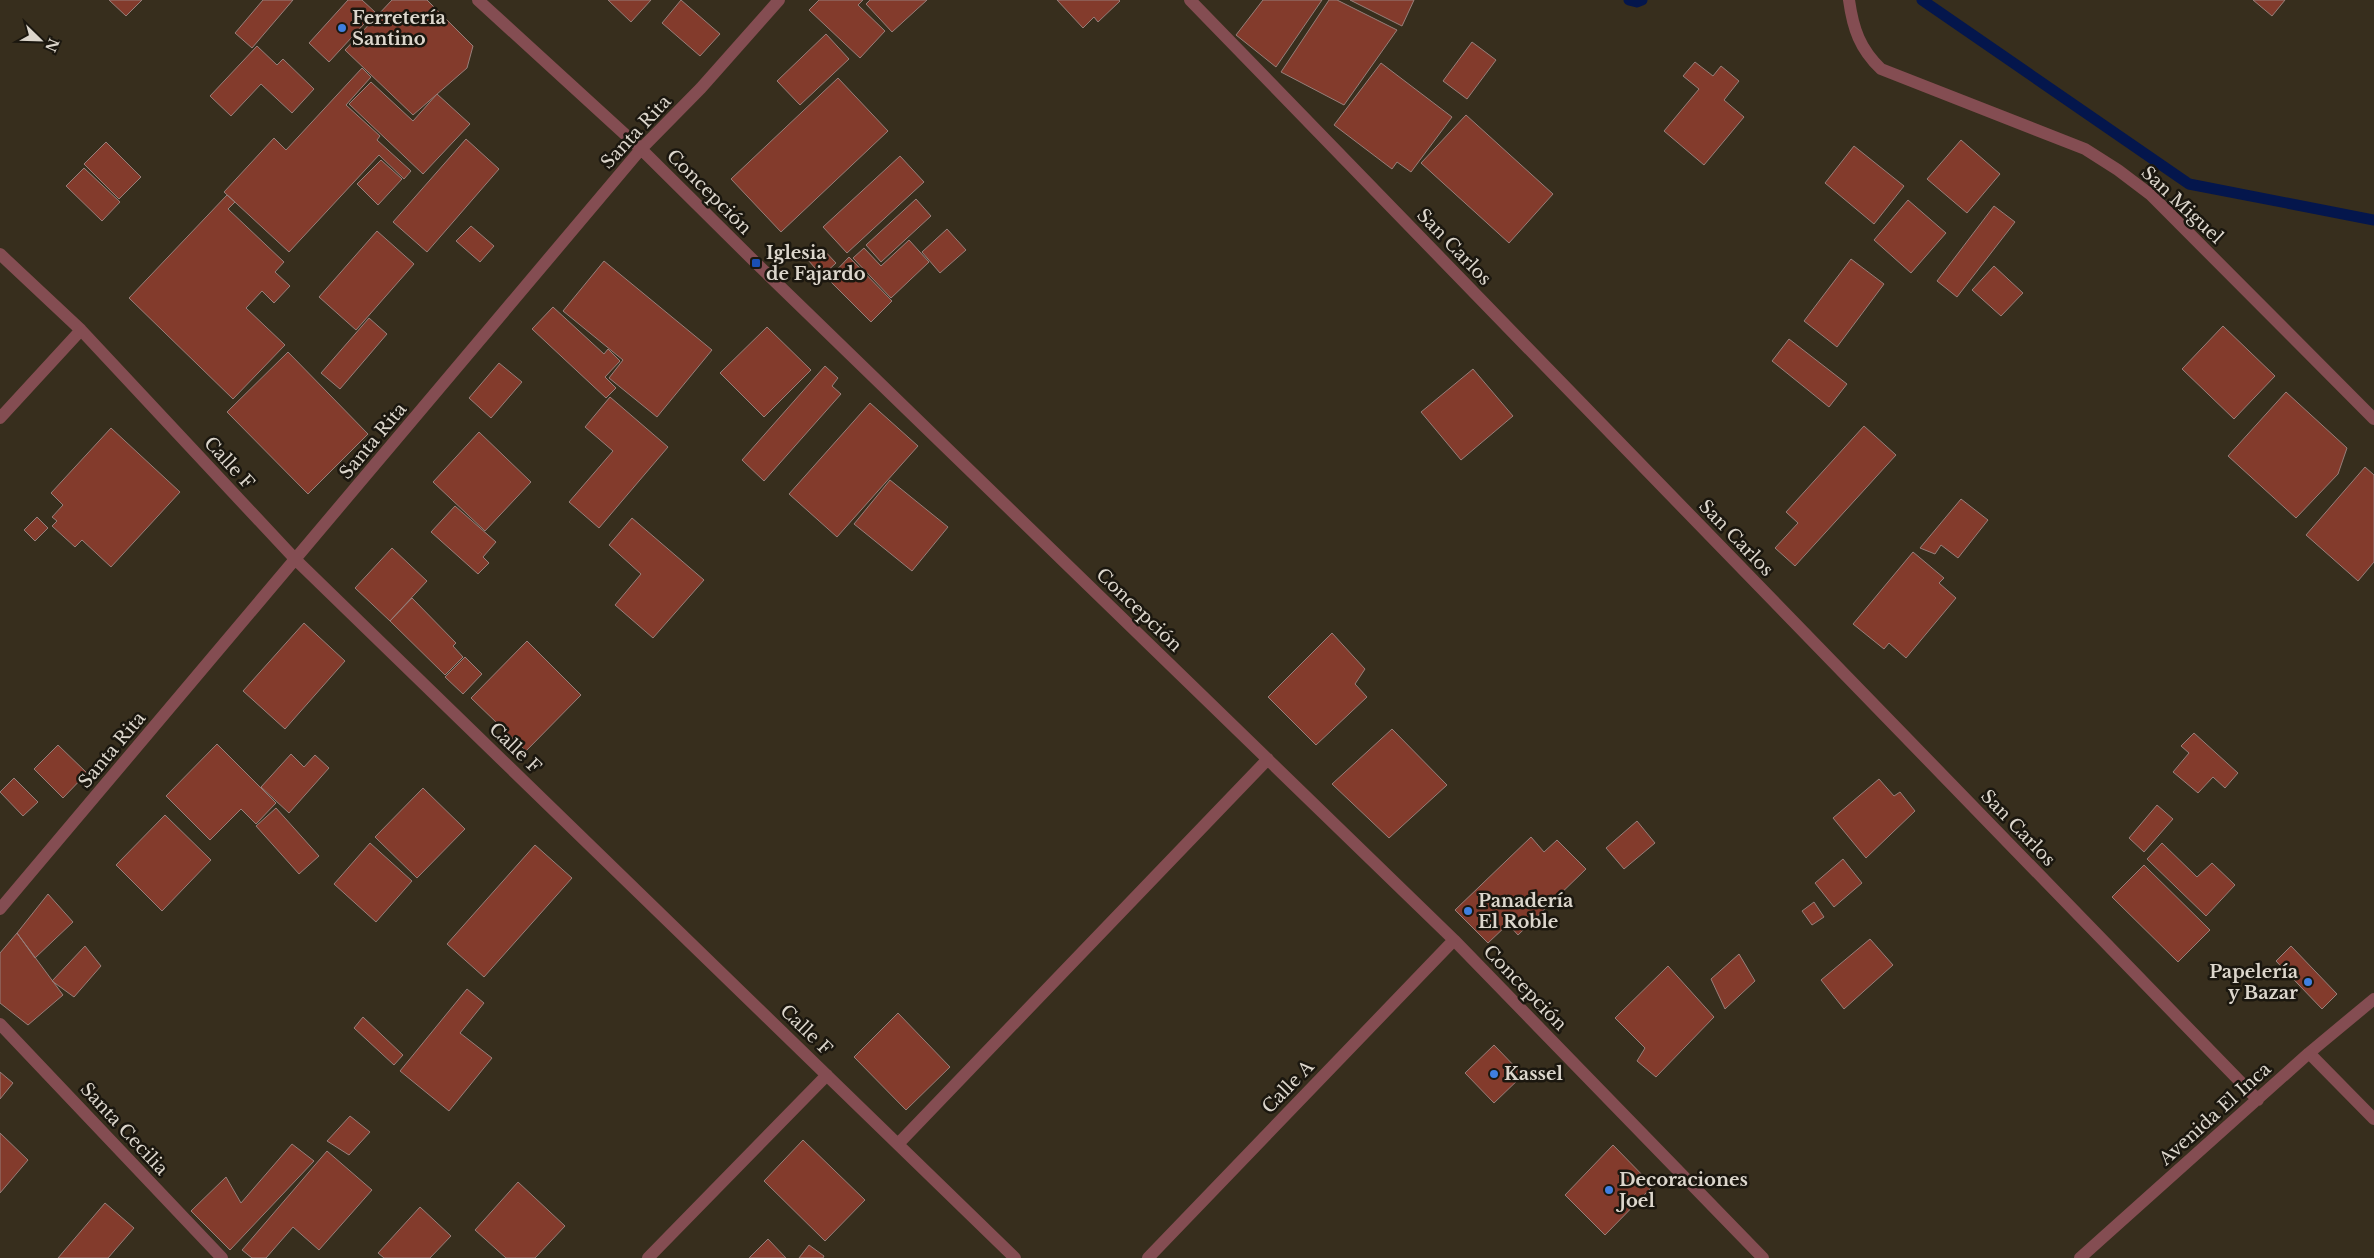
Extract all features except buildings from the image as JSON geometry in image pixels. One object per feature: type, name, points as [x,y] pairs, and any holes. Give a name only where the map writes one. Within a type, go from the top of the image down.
[{"type":"street","name":"Concepción","points":[[478,0],[641,149],[756,263],[1454,940],[1764,1258]]},
{"type":"street","name":"Santa Rita","points":[[0,910],[641,149],[701,88],[779,0]]},
{"type":"street","name":"San Carlos","points":[[1190,0],[2258,1100]]},
{"type":"street","name":"San Miguel","points":[[1848,0],[1852,23],[1866,55],[1881,69],[2085,149],[2118,170],[2151,195],[2374,419]]},
{"type":"street","name":"Calle F","points":[[0,254],[81,330],[296,560],[1015,1258]]},
{"type":"street","points":[[0,418],[81,330]]},
{"type":"street","points":[[898,1144],[1268,759]]},
{"type":"street","name":"Calle A","points":[[1148,1258],[1454,940]]},
{"type":"street","name":"Avenida El Inca","points":[[2080,1258],[2309,1053],[2374,999]]},
{"type":"street","name":"Santa Cecilia","points":[[0,1024],[222,1258]]},
{"type":"street","points":[[2309,1053],[2374,1119]]},
{"type":"street","points":[[648,1258],[826,1075]]},
{"type":"waterway","points":[[1629,0],[1637,2],[1642,0]]},
{"type":"waterway","points":[[1922,0],[2189,184],[2374,220]]},
{"type":"place","name":"Ferretería Santino","points":[[342,28]]},
{"type":"place","name":"Iglesia de Fajardo","points":[[756,263]]},
{"type":"place","name":"Panadería El Roble","points":[[1468,911]]},
{"type":"place","name":"Papelería y Bazar","points":[[2308,982]]},
{"type":"place","name":"Kassel","points":[[1494,1074]]},
{"type":"place","name":"Decoraciones Joel","points":[[1609,1190]]}]
